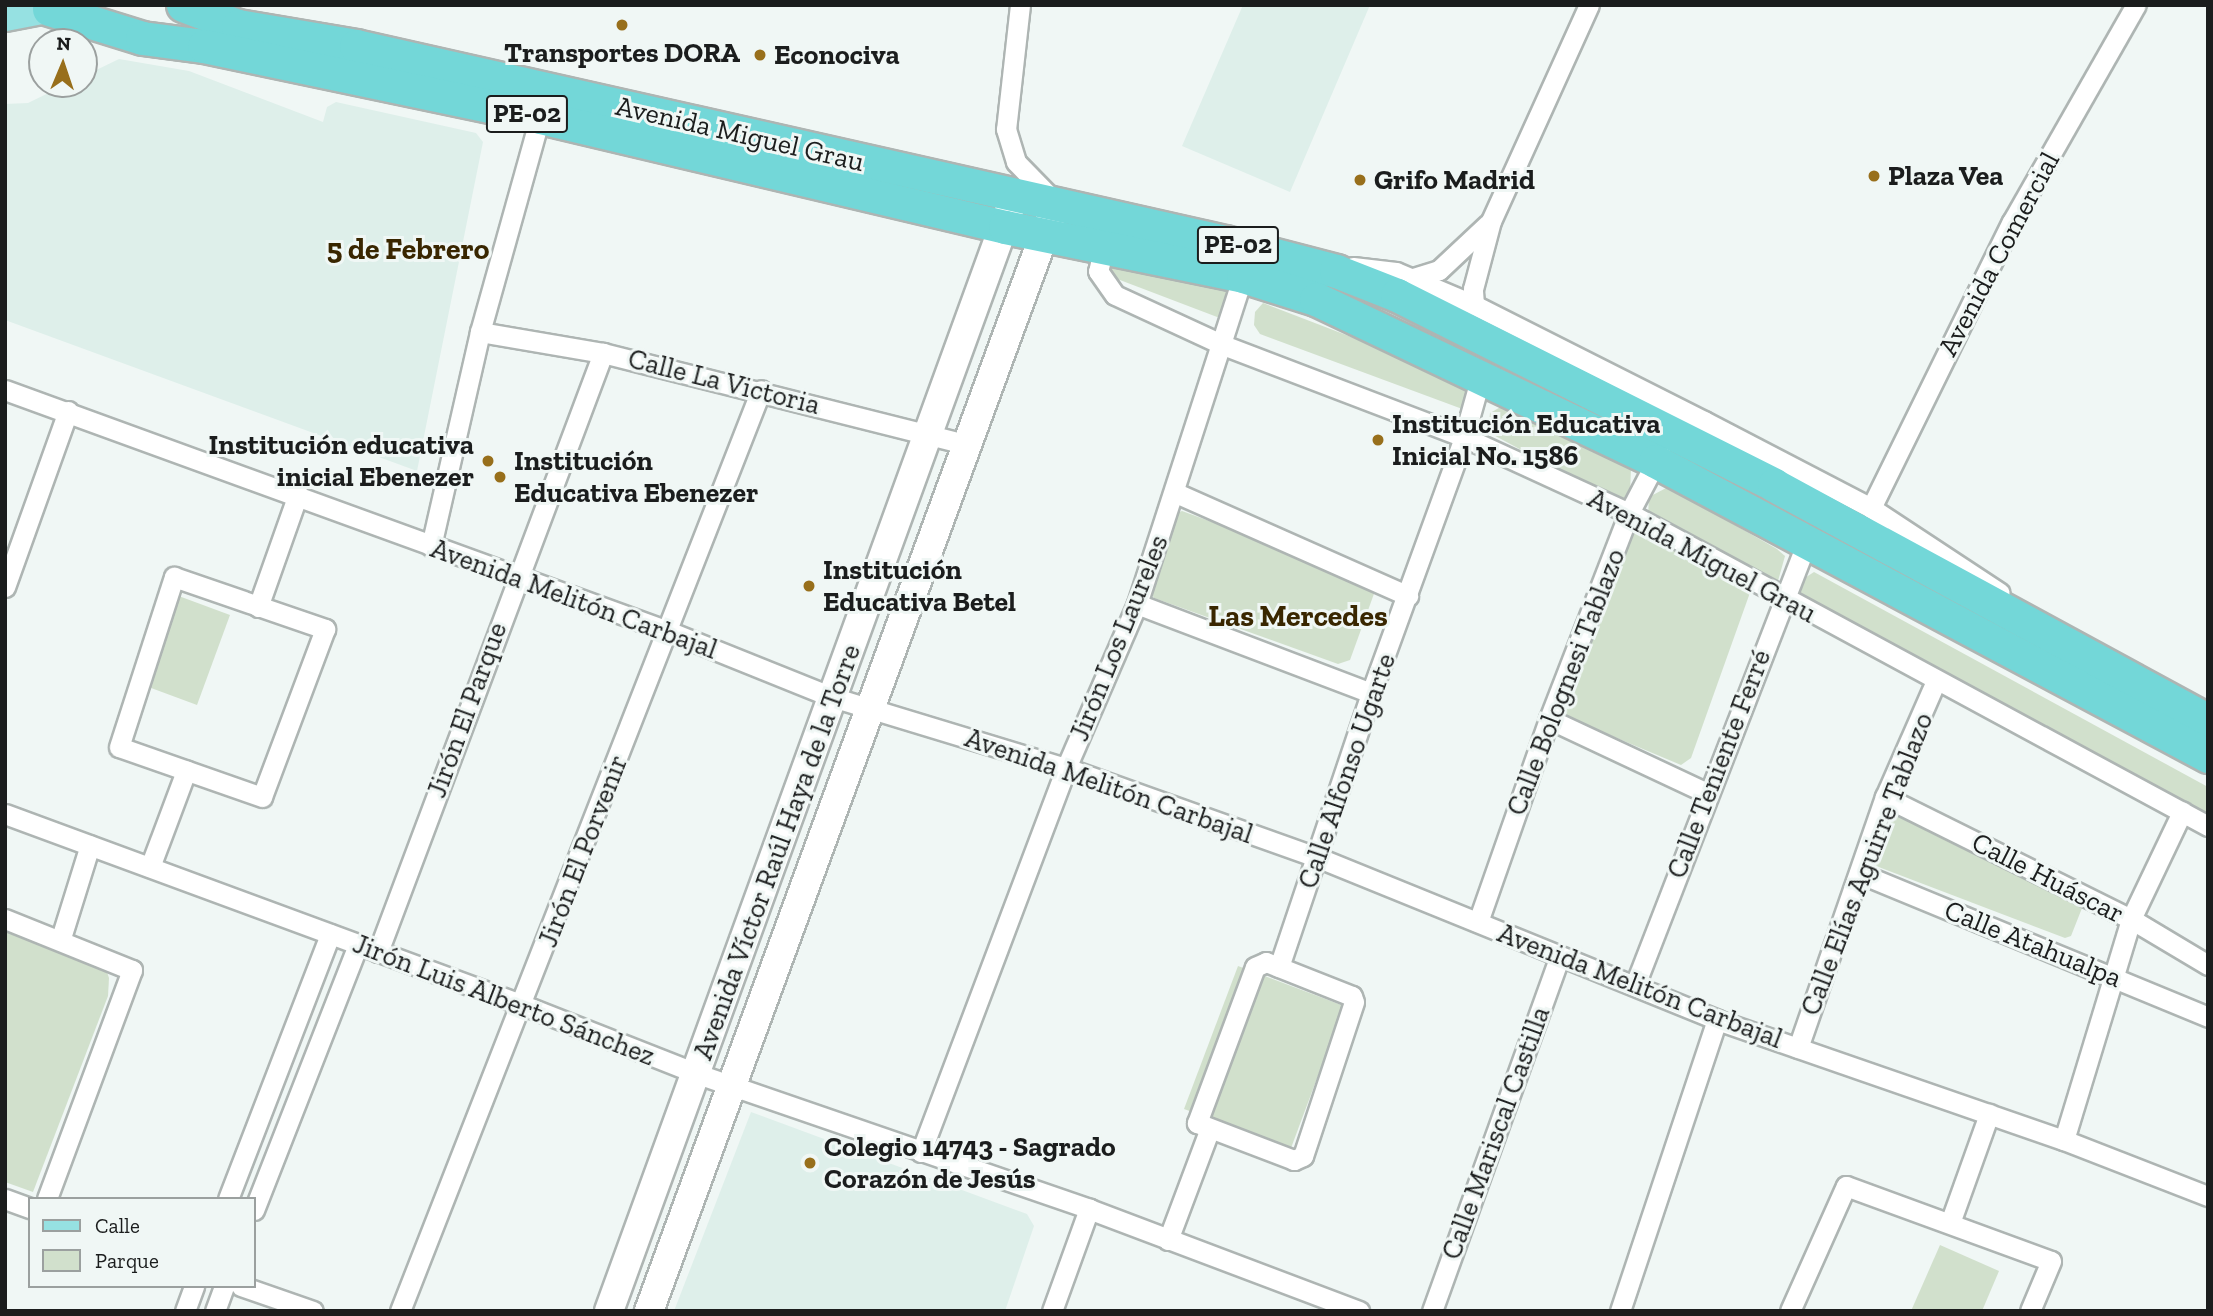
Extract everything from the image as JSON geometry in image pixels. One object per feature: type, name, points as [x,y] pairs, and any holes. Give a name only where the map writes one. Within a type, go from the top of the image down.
[{"type":"highway","name":"Avenida Miguel Grau","points":[[183,5],[238,26],[356,46],[1022,184],[1055,203],[1300,259],[1397,295],[1683,425],[2072,648],[2208,721]]},
{"type":"highway","name":"Avenida Miguel Grau","points":[[27,15],[142,38],[204,46],[540,117],[1005,227],[1243,276],[1316,299],[1655,461],[1806,544],[2208,756]]},
{"type":"highway","points":[[1660,400],[1683,425]]},
{"type":"main road","name":"Avenida Víctor Raúl Haya de la Torre","points":[[609,1311],[698,1074],[927,432],[1022,184]]},
{"type":"main road","name":"Avenida Víctor Raúl Haya de la Torre","points":[[649,1311],[735,1084],[965,444],[1055,203]]},
{"type":"street","points":[[1020,5],[1006,129],[1022,184]]},
{"type":"street","points":[[1474,305],[1476,276],[1491,221],[1589,5]]},
{"type":"street","name":"Avenida Comercial","points":[[1871,508],[2012,222],[2136,5]]},
{"type":"street","points":[[431,546],[480,332],[540,117]]},
{"type":"street","points":[[1412,278],[1440,270],[1491,221]]},
{"type":"street","name":"Avenida Miguel Grau","points":[[1104,246],[1098,271],[1115,295],[1223,345],[1464,437],[1629,513],[1781,599],[2208,826]]},
{"type":"street","name":"Avenida Miguel Grau","points":[[1300,259],[1412,278],[1474,305],[1660,400]]},
{"type":"street","name":"Jirón Los Laureles","points":[[920,1152],[1066,768],[1137,604],[1176,493],[1243,276]]},
{"type":"street","name":"Calle La Victoria","points":[[480,332],[603,353],[761,390],[965,444]]},
{"type":"street","name":"Jirón El Parque","points":[[378,952],[516,576],[603,353]]},
{"type":"street","name":"Calle Alfonso Ugarte","points":[[1279,967],[1319,858],[1371,693],[1464,437],[1481,376]]},
{"type":"street","name":"Avenida Melitón Carbajal","points":[[5,390],[298,494],[431,546],[668,631],[832,697],[1066,768],[1319,858],[1717,1020],[2064,1140],[2208,1196]]},
{"type":"street","name":"Jirón El Porvenir","points":[[400,1311],[523,1005],[761,390]]},
{"type":"street","points":[[5,587],[68,411]]},
{"type":"street","name":"Avenida Miguel Grau","points":[[1683,425],[1871,508],[1976,575],[2072,648]]},
{"type":"street","name":"Calle Bolognesi Tablazo","points":[[1478,922],[1549,719],[1629,513],[1655,461],[1683,425]]},
{"type":"street","points":[[1176,493],[1408,596]]},
{"type":"street","points":[[258,607],[298,494]]},
{"type":"street","name":"Calle Teniente Ferré","points":[[1635,985],[1781,599],[1806,544]]},
{"type":"street","points":[[174,577],[325,629],[262,797],[186,771],[119,747],[174,577]]},
{"type":"street","points":[[1137,604],[1371,693]]},
{"type":"street","name":"Calle Elías Aguirre Tablazo","points":[[1798,1048],[1885,796],[1936,681]]},
{"type":"street","points":[[1549,719],[1707,793]]},
{"type":"street","points":[[150,867],[186,771]]},
{"type":"street","name":"Calle Huáscar","points":[[1885,796],[2132,919],[2208,965]]},
{"type":"street","points":[[2064,1140],[2116,979],[2132,919],[2182,812]]},
{"type":"street","name":"Jirón Luis Alberto Sánchez","points":[[5,814],[523,1005],[698,1074],[735,1084],[920,1152],[1089,1209],[1347,1308]]},
{"type":"street","points":[[61,938],[90,845]]},
{"type":"street","name":"Calle Atahualpa","points":[[1859,873],[2208,1017]]},
{"type":"street","points":[[5,919],[61,938],[132,970],[48,1197]]},
{"type":"street","points":[[229,1197],[330,934]]},
{"type":"street","points":[[256,1205],[358,944]]},
{"type":"street","name":"Calle Mariscal Castilla","points":[[1432,1311],[1560,956]]},
{"type":"street","points":[[1266,962],[1352,996],[1354,1002],[1303,1156],[1294,1160],[1209,1131],[1199,1127],[1196,1118],[1255,967],[1266,962]]},
{"type":"street","points":[[1620,1311],[1717,1020]]},
{"type":"street","points":[[1950,1223],[1989,1114]]},
{"type":"street","points":[[1168,1240],[1209,1131]]},
{"type":"street","points":[[1790,1311],[1846,1186],[2051,1261],[2030,1311]]},
{"type":"street","points":[[5,1199],[28,1207]]},
{"type":"street","points":[[1052,1311],[1089,1209]]},
{"type":"street","points":[[185,1311],[193,1288]]},
{"type":"street","points":[[215,1311],[223,1288]]},
{"type":"street","points":[[247,1288],[313,1311]]},
{"type":"shaded area","points":[[1243,5],[1370,5],[1290,192],[1182,146]]},
{"type":"shaded area","points":[[119,59],[189,71],[323,122],[327,107],[336,102],[476,133],[483,142],[417,471],[5,320],[5,104],[28,103],[38,98],[98,98],[98,69]]},
{"type":"shaded area","name":"Colegio 14743 - Sagrado Corazón de Jesús","points":[[751,1112],[1027,1214],[1034,1226],[1005,1311],[674,1311]]},
{"type":"green space","points":[[1108,265],[1231,288],[1225,320],[1112,277]]},
{"type":"green space","points":[[1263,303],[1471,383],[1465,410],[1260,334],[1254,325],[1255,312]]},
{"type":"green space","points":[[1504,405],[1631,468],[1630,494],[1618,502],[1488,432],[1490,413]]},
{"type":"green space","points":[[1668,487],[1777,549],[1785,556],[1778,581],[1769,583],[1648,516],[1649,497]]},
{"type":"green space","points":[[1182,511],[1367,579],[1375,591],[1350,660],[1338,664],[1154,598],[1148,587],[1170,516]]},
{"type":"green space","points":[[1634,531],[1752,587],[1691,758],[1681,765],[1562,715],[1629,532]]},
{"type":"green space","points":[[1814,572],[2208,787],[2208,822],[1797,596],[1797,583]]},
{"type":"green space","points":[[176,595],[230,615],[197,705],[143,685]]},
{"type":"green space","points":[[1893,808],[2084,903],[2071,936],[2065,938],[1876,866],[1872,860]]},
{"type":"green space","points":[[5,924],[106,969],[109,978],[108,996],[33,1192],[5,1182]]},
{"type":"green space","points":[[1238,966],[1344,1006],[1291,1148],[1184,1109]]},
{"type":"green space","points":[[1940,1245],[1999,1271],[1982,1311],[1911,1311]]},
{"type":"place","name":"Transportes DORA","points":[[622,25]]},
{"type":"place","name":"Econociva","points":[[760,55]]},
{"type":"place","name":"Plaza Vea","points":[[1874,176]]},
{"type":"place","name":"Grifo Madrid","points":[[1360,180]]},
{"type":"place","name":"Institución Educativa Inicial No. 1586","points":[[1378,440]]},
{"type":"place","name":"Institución educativa inicial Ebenezer","points":[[488,461]]},
{"type":"place","name":"Institución Educativa Ebenezer","points":[[500,477]]},
{"type":"place","name":"Institución Educativa Betel","points":[[809,586]]},
{"type":"place","name":"Colegio 14743 - Sagrado Corazón de Jesús","points":[[810,1163]]},
{"type":"district","name":"5 de Febrero","points":[[408,249]]},
{"type":"district","name":"Las Mercedes","points":[[1298,616]]}]
